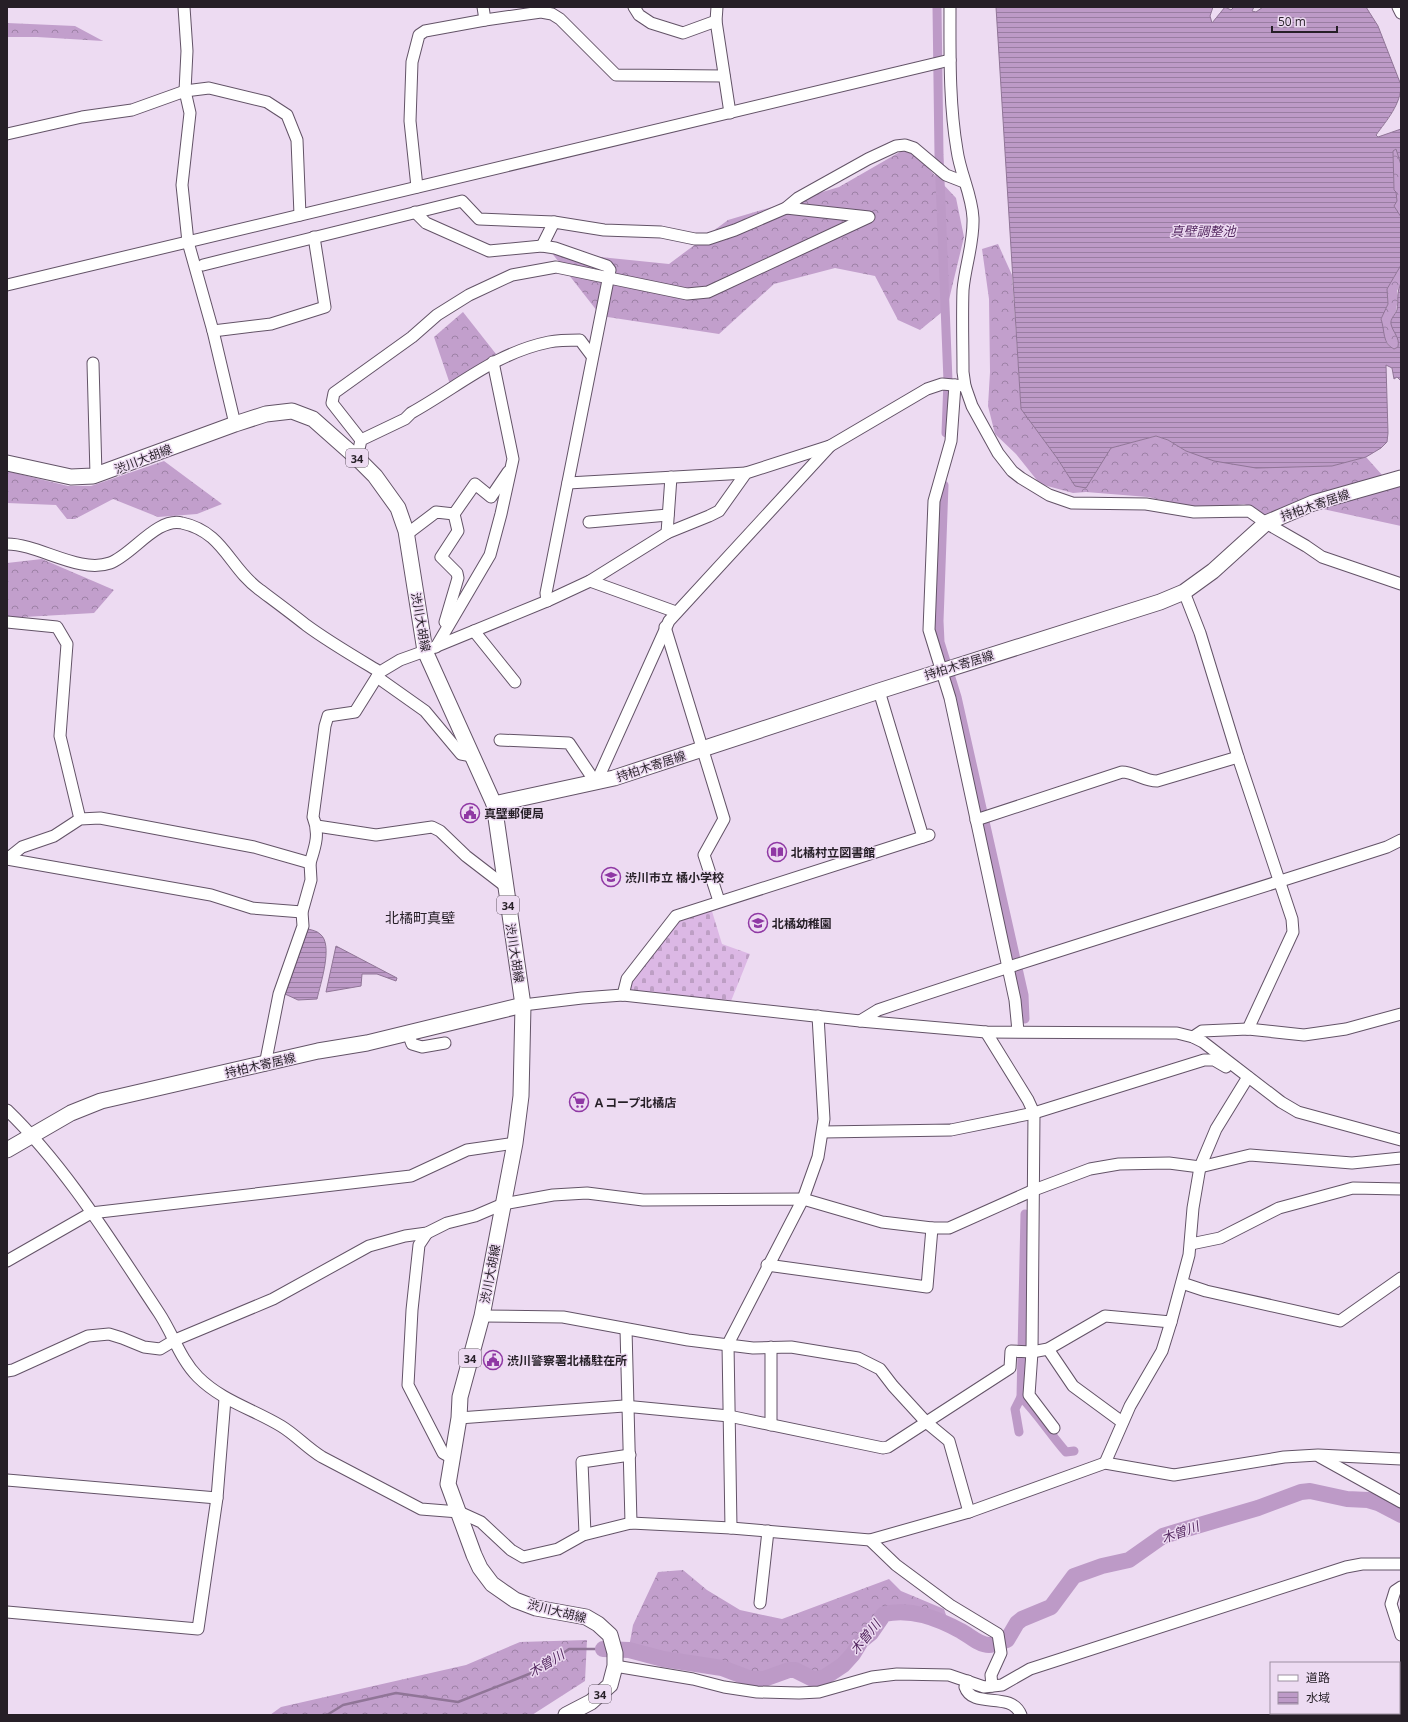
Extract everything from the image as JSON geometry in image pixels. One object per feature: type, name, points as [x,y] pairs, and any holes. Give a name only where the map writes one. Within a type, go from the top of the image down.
[{"type":"main road","name":"渋川大胡線","points":[[7,463],[72,477],[96,475],[235,424],[266,414],[292,411],[313,419],[357,458],[389,493],[398,508],[407,534],[431,649],[472,756],[494,804],[523,1005],[521,1096],[515,1143],[482,1316],[460,1397],[459,1418],[448,1484],[474,1555],[480,1568],[492,1584],[515,1600],[536,1608],[586,1617],[610,1635],[615,1662],[610,1685],[591,1702],[566,1715]]},
{"type":"main road","name":"持柏木寄居線","points":[[494,804],[596,783],[702,750],[947,669],[1160,602],[1184,592],[1213,571],[1266,523],[1313,503],[1401,478]]},
{"type":"main road","name":"持柏木寄居線","points":[[7,1150],[71,1113],[100,1100],[265,1065],[318,1051],[367,1043],[523,1005]]},
{"type":"street","points":[[184,7],[187,51],[185,91],[189,121],[182,185],[188,242],[213,331],[235,424]]},
{"type":"street","points":[[483,7],[485,20]]},
{"type":"street","points":[[634,7],[639,15],[651,23],[683,33],[716,20]]},
{"type":"street","points":[[717,7],[716,20],[730,113]]},
{"type":"street","points":[[950,7],[950,60],[954,124],[957,151],[964,182],[971,201],[974,235],[963,289],[963,372],[953,385],[951,441],[934,501],[929,621],[931,640],[947,669],[950,698],[978,820],[1015,1000],[1018,1031]]},
{"type":"street","points":[[1398,7],[1401,13]]},
{"type":"street","points":[[417,187],[410,121],[412,62],[419,34],[425,31],[541,12],[552,14],[560,19],[616,75],[724,76]]},
{"type":"street","points":[[7,285],[950,60]]},
{"type":"street","points":[[7,134],[82,118],[132,110],[185,91],[209,88],[266,102],[287,115],[297,140],[300,215]]},
{"type":"street","points":[[203,265],[462,201],[479,219],[554,222],[604,230],[661,232],[695,239],[708,238],[735,230],[786,208],[798,198],[868,159],[896,146],[905,145],[914,148],[946,175],[964,182]]},
{"type":"street","points":[[361,440],[332,403],[334,393],[412,337],[437,315],[491,283],[512,275],[556,267],[687,294],[708,292],[869,217],[786,208]]},
{"type":"street","points":[[415,212],[426,223],[489,251],[542,246],[555,248],[607,266],[610,270],[610,277],[592,356],[546,593],[547,601]]},
{"type":"street","points":[[542,246],[554,222]]},
{"type":"street","points":[[213,331],[272,324],[325,306],[314,237]]},
{"type":"street","points":[[361,440],[404,419],[463,379],[493,362],[520,350],[551,342],[580,340],[592,356]]},
{"type":"street","points":[[93,362],[96,475]]},
{"type":"street","points":[[431,649],[448,625],[490,555],[502,514],[513,459],[493,362]]},
{"type":"street","points":[[568,483],[746,473],[830,446],[927,389],[953,385]]},
{"type":"street","points":[[953,385],[972,406],[1004,461],[1021,478],[1049,495],[1072,503],[1084,504],[1146,504],[1194,512],[1249,511],[1322,557],[1401,584]]},
{"type":"street","points":[[357,458],[361,440]]},
{"type":"street","points":[[596,783],[665,627],[676,612],[830,446]]},
{"type":"street","points":[[448,625],[445,622],[458,578],[457,573],[440,556],[458,531],[454,514],[475,484],[491,497],[512,467]]},
{"type":"street","points":[[265,1065],[279,994],[303,926],[302,912],[311,880],[310,863],[317,838],[317,826],[313,817],[325,726],[328,716],[355,712],[378,675],[400,660],[431,649],[547,601],[590,581],[667,533],[709,516],[719,510],[746,473]]},
{"type":"street","points":[[667,533],[671,477]]},
{"type":"street","points":[[407,534],[436,512],[454,514]]},
{"type":"street","points":[[589,522],[668,515]]},
{"type":"street","points":[[7,544],[36,549],[82,564],[96,565],[109,563],[121,557],[152,532],[169,523],[181,522],[201,530],[219,542],[239,570],[259,590],[307,626],[378,675],[425,711],[461,754],[472,756]]},
{"type":"street","points":[[590,581],[676,612]]},
{"type":"street","points":[[1184,592],[1200,632],[1238,757],[1292,919],[1293,932],[1248,1029]]},
{"type":"street","points":[[7,622],[57,627],[67,644],[60,736],[80,818]]},
{"type":"street","points":[[665,627],[724,819],[704,855],[719,901]]},
{"type":"street","points":[[474,631],[515,682]]},
{"type":"street","points":[[623,995],[627,979],[676,916],[926,836],[879,691]]},
{"type":"street","points":[[500,740],[569,743],[596,783]]},
{"type":"street","points":[[978,820],[1122,772],[1128,772],[1148,780],[1157,781],[1238,757]]},
{"type":"street","points":[[7,859],[22,847],[54,836],[80,818],[100,818],[213,838],[254,847],[310,863]]},
{"type":"street","points":[[317,826],[376,834],[432,827],[440,831],[466,856],[505,886]]},
{"type":"street","points":[[860,1021],[878,1010],[1008,966],[1026,962],[1387,847],[1401,840]]},
{"type":"street","points":[[7,859],[211,895],[252,908],[302,912]]},
{"type":"street","points":[[523,1005],[623,995],[860,1021],[986,1032],[1167,1032],[1194,1037],[1213,1049],[1247,1079]]},
{"type":"street","points":[[1194,1037],[1202,1031],[1248,1029],[1304,1035],[1346,1029],[1401,1014]]},
{"type":"street","points":[[731,1528],[728,1344],[767,1265],[803,1199],[818,1157],[823,1132],[818,1016]]},
{"type":"street","points":[[986,1032],[1028,1100],[1034,1113],[1034,1190],[1029,1395],[1054,1428]]},
{"type":"street","points":[[408,1033],[412,1044],[422,1047],[445,1043]]},
{"type":"street","points":[[823,1132],[951,1130],[1034,1113],[1204,1060],[1220,1062],[1298,1112],[1401,1140]]},
{"type":"street","points":[[1105,1463],[1122,1422],[1162,1351],[1172,1322],[1191,1244],[1193,1208],[1200,1167],[1216,1129],[1247,1079]]},
{"type":"street","points":[[7,1110],[33,1135],[91,1213],[161,1315],[185,1362],[208,1387],[226,1399],[274,1422],[289,1431],[310,1451],[420,1509],[459,1512],[481,1522],[511,1550],[523,1557],[558,1549],[585,1534],[631,1523],[731,1528],[870,1540],[969,1512],[1105,1463],[1174,1475],[1284,1457],[1318,1455],[1401,1459]]},
{"type":"street","points":[[7,1261],[91,1213],[411,1176],[467,1150],[515,1143]]},
{"type":"street","points":[[7,1371],[13,1370],[88,1336],[109,1334],[144,1347],[160,1349],[175,1340],[273,1299],[369,1246],[405,1236],[427,1233],[447,1223],[475,1216],[503,1204],[553,1195],[587,1193],[643,1200],[803,1199],[882,1222],[932,1228],[949,1228],[1034,1190],[1090,1169],[1119,1164],[1169,1162],[1200,1167],[1250,1155],[1352,1163],[1401,1158]]},
{"type":"street","points":[[1191,1244],[1220,1238],[1279,1208],[1353,1188],[1401,1189]]},
{"type":"street","points":[[767,1265],[927,1287],[932,1228]]},
{"type":"street","points":[[427,1233],[419,1245],[412,1310],[408,1385],[443,1453],[452,1458]]},
{"type":"street","points":[[1182,1282],[1206,1291],[1340,1321],[1401,1278]]},
{"type":"street","points":[[482,1316],[563,1317],[688,1340],[753,1348],[791,1347],[858,1358],[880,1369],[893,1386],[926,1422],[949,1441],[969,1512]]},
{"type":"street","points":[[459,1418],[628,1406],[730,1416],[883,1448],[888,1447],[1010,1368],[1011,1351],[1029,1352],[1048,1349],[1105,1316],[1172,1322]]},
{"type":"street","points":[[626,1328],[631,1523]]},
{"type":"street","points":[[770,1424],[771,1347]]},
{"type":"street","points":[[1048,1349],[1072,1386],[1122,1422]]},
{"type":"street","points":[[7,1612],[198,1628],[217,1498],[226,1399]]},
{"type":"street","points":[[585,1534],[582,1462],[630,1455]]},
{"type":"street","points":[[1318,1455],[1401,1502]]},
{"type":"street","points":[[7,1480],[217,1498]]},
{"type":"street","points":[[760,1603],[768,1531]]},
{"type":"street","points":[[870,1540],[896,1565],[950,1604],[998,1634],[1001,1648],[1000,1656],[991,1675],[992,1686]]},
{"type":"street","points":[[615,1662],[724,1687],[757,1692],[820,1692],[872,1677],[897,1674],[949,1675],[984,1687],[1002,1685],[1030,1669],[1346,1567],[1362,1564],[1401,1564]]},
{"type":"street","points":[[1401,1588],[1395,1591],[1391,1604],[1401,1635]]},
{"type":"street","points":[[968,1681],[965,1687],[972,1695],[980,1699],[1008,1702],[1018,1709],[1021,1715]]},
{"type":"green space","points":[[7,23],[75,26],[103,41],[37,37],[7,37]]},
{"type":"green space","points":[[905,149],[915,154],[956,198],[964,237],[947,308],[920,330],[898,320],[875,276],[835,268],[774,284],[719,334],[601,316],[551,252],[669,264],[728,220],[839,187]]},
{"type":"green space","points":[[1396,149],[1401,165],[1401,217],[1394,206],[1396,192],[1394,191],[1393,150]]},
{"type":"green space","points":[[998,244],[1012,275],[1021,409],[1057,458],[1075,486],[1086,488],[1111,448],[1156,436],[1168,440],[1186,451],[1312,465],[1332,466],[1366,457],[1391,485],[1401,482],[1401,526],[1309,506],[1266,518],[1257,509],[1244,504],[1224,507],[1194,507],[1148,497],[1086,492],[1073,493],[1040,484],[1016,454],[995,434],[988,406],[990,372],[989,299],[982,249]]},
{"type":"green space","points":[[1401,265],[1401,283],[1397,291],[1398,298],[1396,311],[1391,321],[1399,342],[1398,347],[1394,349],[1390,347],[1383,336],[1381,319],[1388,304],[1387,289]]},
{"type":"green space","points":[[463,312],[496,354],[453,393],[434,337]]},
{"type":"green space","points":[[164,461],[222,504],[197,514],[158,517],[113,499],[75,519],[67,519],[56,505],[7,503],[7,471],[68,486],[91,486]]},
{"type":"green space","points":[[42,559],[114,590],[94,613],[7,618],[7,563]]},
{"type":"green space","points":[[711,908],[722,944],[750,954],[731,1001],[629,990],[629,980],[676,919]]},
{"type":"green space","points":[[683,1570],[707,1590],[740,1610],[782,1619],[889,1579],[901,1591],[944,1609],[948,1621],[924,1612],[916,1611],[899,1610],[882,1613],[849,1656],[833,1670],[820,1677],[811,1676],[795,1668],[787,1667],[765,1676],[751,1678],[722,1665],[665,1657],[629,1647],[633,1625],[658,1572]]},
{"type":"green space","points":[[587,1640],[585,1681],[532,1715],[270,1715],[281,1707],[466,1665],[520,1642]]},
{"type":"water","name":"真壁調整池","points":[[996,7],[1213,7],[1210,16],[1212,23],[1225,7],[1231,10],[1234,7],[1254,7],[1252,11],[1256,12],[1263,7],[1366,7],[1378,26],[1401,85],[1399,99],[1396,105],[1389,118],[1376,135],[1378,137],[1401,129],[1401,165],[1396,149],[1393,151],[1394,190],[1396,192],[1397,201],[1394,206],[1401,217],[1401,265],[1387,289],[1388,304],[1381,319],[1387,344],[1394,349],[1398,347],[1398,340],[1391,322],[1397,310],[1401,283],[1401,381],[1397,377],[1394,379],[1392,368],[1386,365],[1388,433],[1387,442],[1381,448],[1366,457],[1332,466],[1256,468],[1214,461],[1186,451],[1168,440],[1156,436],[1111,448],[1086,488],[1075,486],[1057,458],[1021,409]]},
{"type":"water","points":[[308,929],[317,932],[324,939],[326,946],[325,965],[317,999],[298,1000],[285,994]]},
{"type":"water","points":[[336,946],[397,978],[396,981],[377,974],[362,974],[361,986],[326,992]]},
{"type":"waterway","points":[[937,7],[939,155],[948,381],[946,433]]},
{"type":"waterway","points":[[944,485],[939,621],[940,642],[957,697],[1024,995],[1025,1019]]},
{"type":"waterway","points":[[1019,1432],[1015,1409],[1021,1397],[1025,1214]]},
{"type":"waterway","points":[[1021,1397],[1066,1452],[1074,1451]]},
{"type":"waterway","name":"木曽川","points":[[603,1649],[629,1650],[663,1659],[722,1668],[751,1679],[764,1679],[789,1670],[795,1670],[813,1679],[818,1679],[825,1677],[843,1665],[853,1654],[861,1641],[871,1633],[884,1614],[904,1612],[924,1615],[952,1626],[985,1645],[995,1644],[1007,1640],[1017,1623],[1022,1619],[1051,1607],[1074,1576],[1102,1566],[1129,1560],[1163,1536],[1258,1508],[1301,1492],[1310,1491],[1347,1499],[1368,1500],[1378,1503],[1401,1515]]},
{"type":"waterway","name":"木曽川","points":[[327,1715],[343,1705],[396,1693],[458,1702],[529,1674],[549,1663],[569,1649],[603,1649]]},
{"type":"place","name":"真壁郵便局","points":[[470,813]]},
{"type":"place","name":"北橘村立図書館","points":[[777,852]]},
{"type":"place","name":"渋川市立 橘小学校","points":[[611,877]]},
{"type":"place","name":"北橘幼稚園","points":[[758,923]]},
{"type":"place","name":"Ａコープ北橘店","points":[[579,1102]]},
{"type":"place","name":"渋川警察署北橘駐在所","points":[[493,1360]]},
{"type":"district","name":"北橘町真壁","points":[[420,917]]}]
